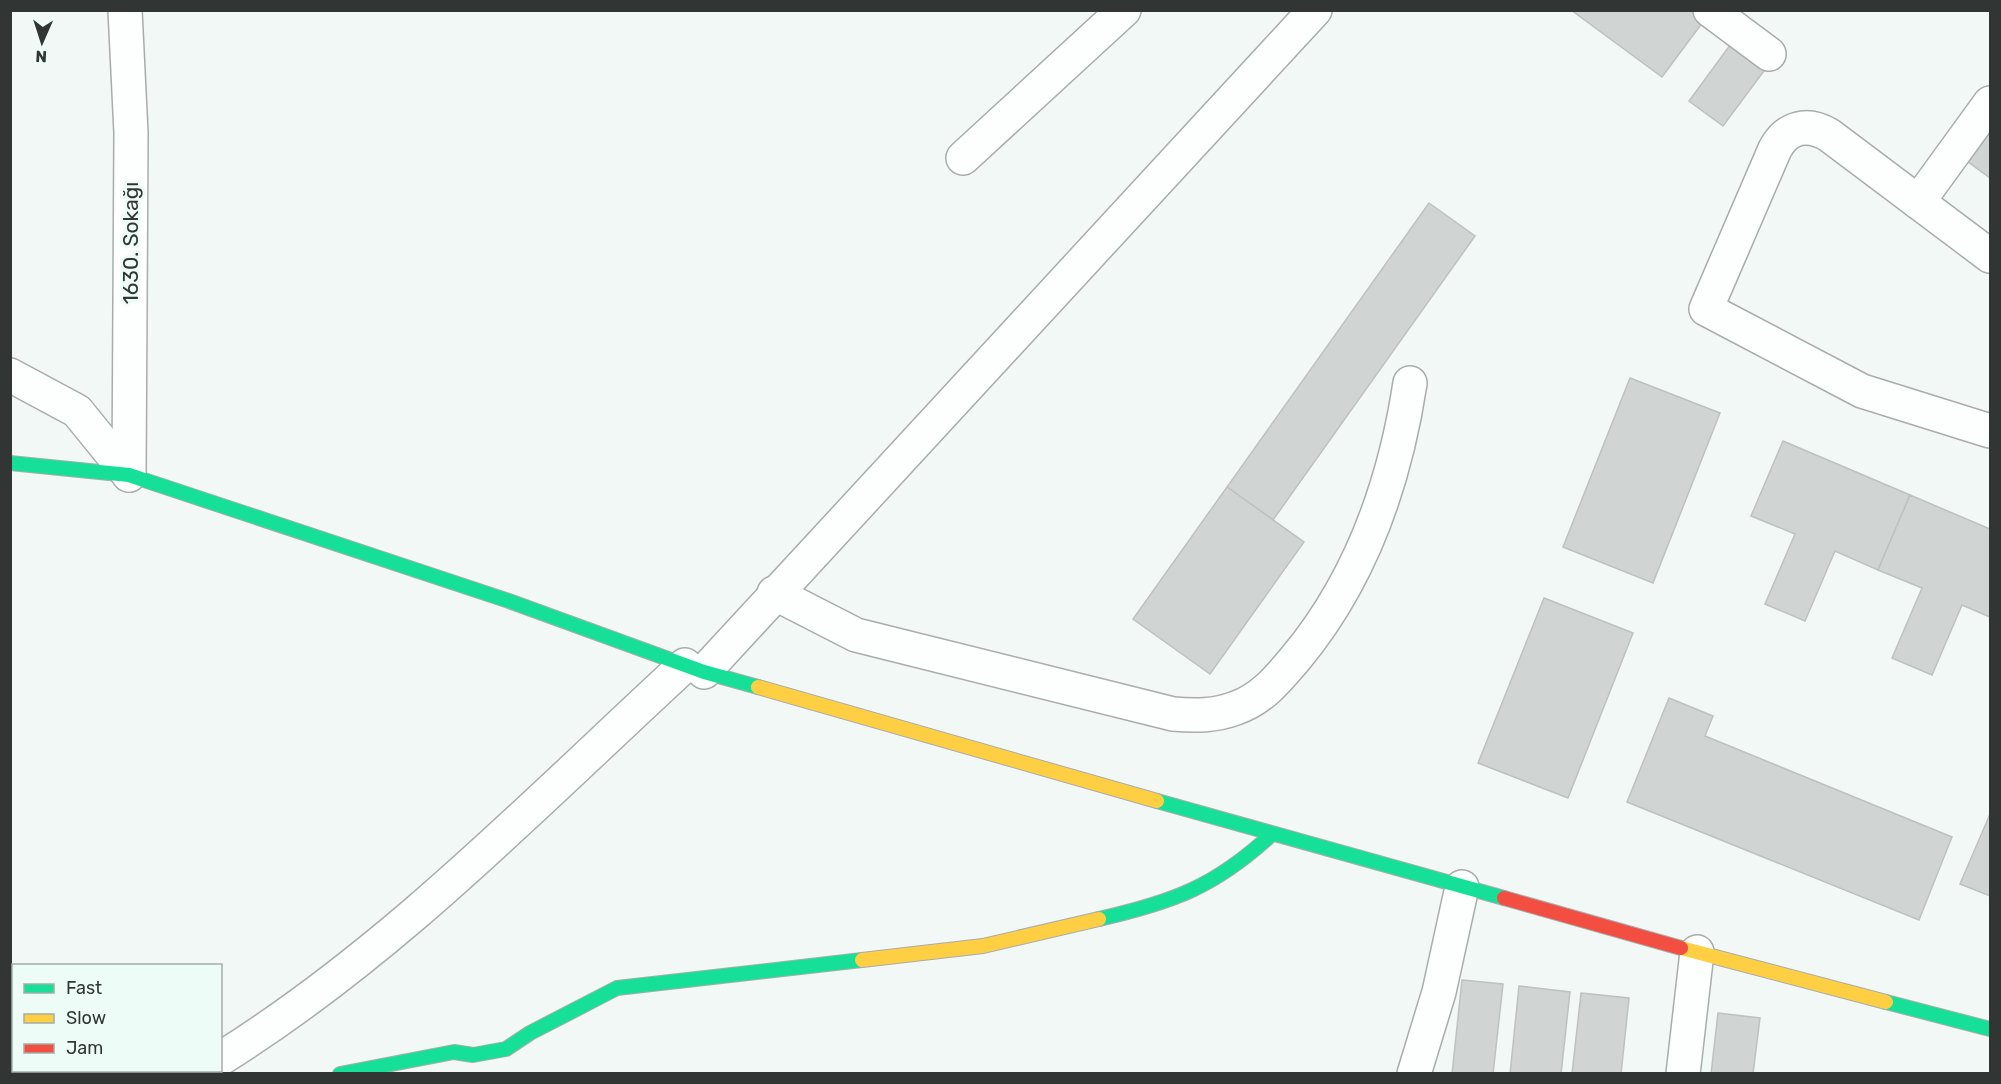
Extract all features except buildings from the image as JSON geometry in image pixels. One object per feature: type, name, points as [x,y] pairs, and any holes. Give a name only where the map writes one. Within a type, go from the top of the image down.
[{"type":"street","name":"1630. Sokağı","points":[[125,10],[131,133],[129,475]]},
{"type":"street","points":[[963,158],[1124,10]]},
{"type":"street","points":[[222,1058],[288,1014],[406,922],[695,668],[774,593],[1315,10]]},
{"type":"street","points":[[1710,10],[1769,54]]},
{"type":"street","points":[[1918,202],[1990,104]]},
{"type":"street","points":[[1990,256],[1819,129],[1807,127],[1795,129],[1787,134],[1775,149],[1706,309],[1862,391],[1990,431]]},
{"type":"street","points":[[10,375],[77,411],[129,475]]},
{"type":"street","points":[[774,593],[856,635],[1162,712],[1195,716],[1217,714],[1238,708],[1273,685],[1315,632],[1351,575],[1373,529],[1389,481],[1402,432],[1410,383]]},
{"type":"street","points":[[10,463],[129,475],[487,593],[695,668],[1462,887],[1990,1029]]},
{"type":"street","points":[[340,1074],[454,1052],[473,1055],[499,1051],[616,988],[983,946],[1155,906],[1178,899],[1221,878],[1248,858],[1272,834]]},
{"type":"street","points":[[1414,1074],[1439,992],[1462,887]]},
{"type":"street","points":[[1683,1074],[1697,952]]},
{"type":"traffic: fast","points":[[10,463],[129,475],[509,601],[704,672],[758,687]]},
{"type":"traffic: fast","points":[[1157,801],[1504,898]]},
{"type":"traffic: fast","points":[[1099,919],[1149,906],[1192,890],[1231,867],[1272,834]]},
{"type":"traffic: fast","points":[[340,1074],[454,1052],[473,1055],[506,1049],[530,1033],[617,988],[862,960]]},
{"type":"traffic: fast","points":[[1886,1002],[1990,1029]]},
{"type":"traffic: slow","points":[[758,687],[1157,801]]},
{"type":"traffic: slow","points":[[862,960],[983,946],[1099,919]]},
{"type":"traffic: slow","points":[[1681,948],[1886,1002]]},
{"type":"traffic: jam","points":[[1504,898],[1681,948]]}]
